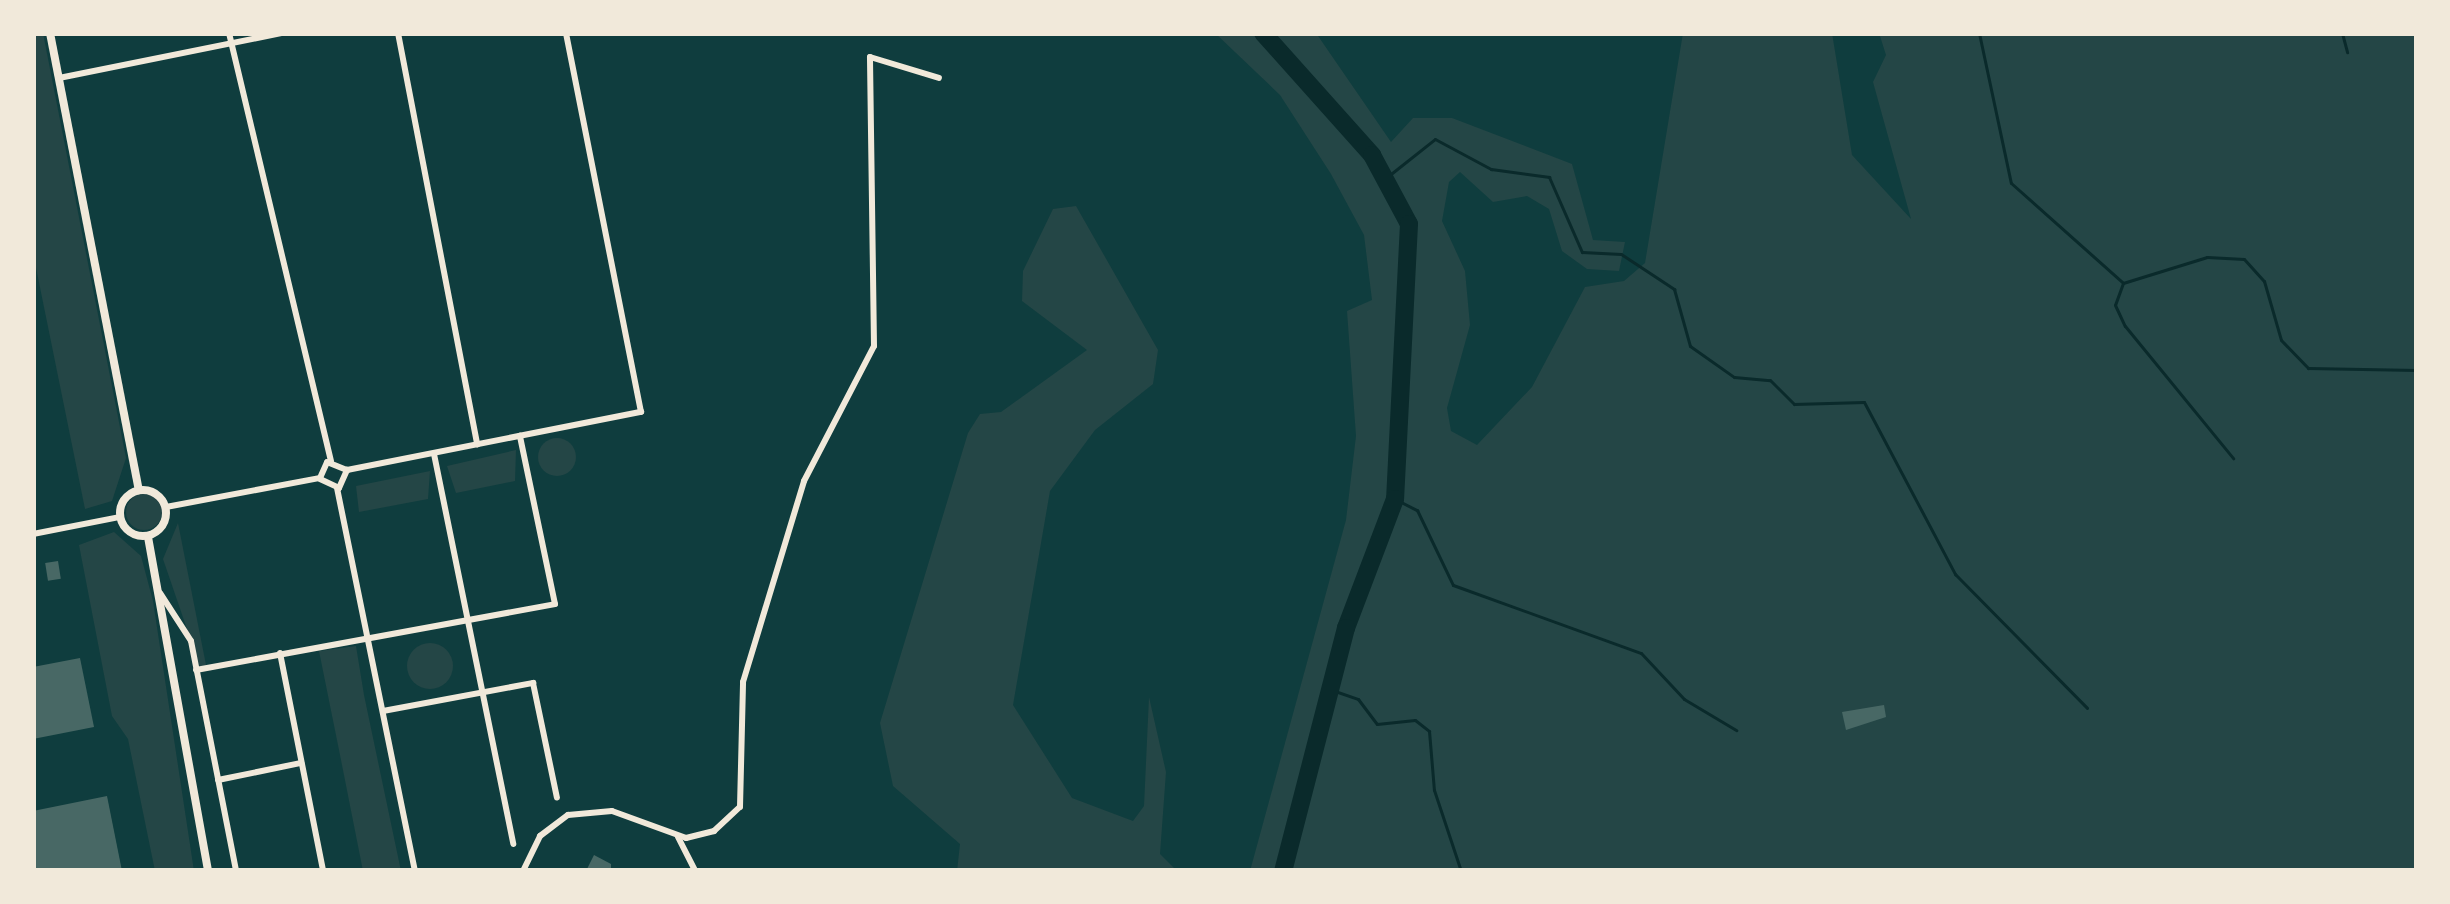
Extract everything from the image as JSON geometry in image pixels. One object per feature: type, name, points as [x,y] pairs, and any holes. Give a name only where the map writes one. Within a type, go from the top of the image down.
[{"type":"street","points":[[50,33],[140,490],[166,507],[320,478],[337,488]]},
{"type":"street","points":[[230,33],[331,461],[320,478]]},
{"type":"street","points":[[59,78],[284,33]]},
{"type":"street","points":[[398,33],[478,444]]},
{"type":"street","points":[[331,461],[347,470],[640,412],[566,33]]},
{"type":"street","points":[[523,871],[549,826],[586,811],[678,838],[714,831],[740,807],[743,682],[804,481],[873,351],[870,57],[939,78]]},
{"type":"street","points":[[196,670],[470,620],[555,596],[520,436]]},
{"type":"street","points":[[434,454],[513,844]]},
{"type":"street","points":[[347,470],[337,488],[415,871]]},
{"type":"street","points":[[33,534],[120,517],[140,490]]},
{"type":"street","points":[[148,537],[166,507]]},
{"type":"street","points":[[120,517],[148,537],[208,871]]},
{"type":"street","points":[[160,593],[183,619],[236,871]]},
{"type":"street","points":[[280,653],[323,871]]},
{"type":"street","points":[[383,711],[533,682],[557,798]]},
{"type":"street","points":[[218,780],[301,763]]},
{"type":"street","points":[[678,838],[695,871]]},
{"type":"shaded area","points":[[33,33],[43,33],[126,458],[112,501],[85,509],[33,253]]},
{"type":"shaded area","points":[[1215,33],[1316,33],[1391,142],[1413,118],[1452,118],[1572,164],[1593,240],[1625,242],[1619,271],[1587,269],[1562,251],[1549,209],[1527,196],[1493,202],[1460,172],[1449,182],[1442,221],[1465,271],[1470,325],[1447,408],[1451,431],[1477,445],[1532,387],[1585,287],[1624,281],[1645,263],[1683,33],[1832,33],[1852,155],[1911,219],[1873,82],[1886,55],[1879,33],[2417,33],[2417,871],[1250,871],[1346,520],[1356,436],[1347,311],[1372,300],[1364,235],[1331,174],[1280,95]]},
{"type":"shaded area","points":[[1076,206],[1158,350],[1153,384],[1095,430],[1050,491],[1013,705],[1072,798],[1133,821],[1144,806],[1149,697],[1166,772],[1160,854],[1177,871],[957,871],[960,844],[893,786],[880,723],[968,433],[980,414],[1001,412],[1087,350],[1022,301],[1023,271],[1053,209]]},
{"type":"shaded area","points":[[557,438],[570,444],[576,457],[570,470],[557,476],[544,470],[538,457],[544,444]]},
{"type":"shaded area","points":[[516,450],[515,481],[456,493],[447,466]]},
{"type":"shaded area","points":[[430,471],[428,499],[359,512],[356,486]]},
{"type":"shaded area","points":[[144,494],[156,500],[162,512],[156,524],[144,530],[132,524],[126,512],[132,500]]},
{"type":"shaded area","points":[[178,523],[206,665],[200,667],[163,559]]},
{"type":"shaded area","points":[[114,532],[141,556],[153,601],[194,871],[155,871],[128,739],[112,716],[79,545]]},
{"type":"shaded area","points":[[430,643],[446,650],[453,666],[446,682],[430,689],[414,682],[407,666],[414,650]]},
{"type":"shaded area","points":[[356,646],[401,871],[363,871],[319,651]]},
{"type":"building","points":[[58,561],[61,579],[48,581],[45,563]]},
{"type":"building","points":[[80,658],[94,727],[33,739],[33,667]]},
{"type":"building","points":[[1884,705],[1886,717],[1846,730],[1842,712]]},
{"type":"building","points":[[107,796],[122,871],[33,871],[33,811]]},
{"type":"building","points":[[594,855],[611,864],[611,871],[586,871]]},
{"type":"waterway","points":[[1263,33],[1372,155],[1409,224],[1395,499],[1346,628],[1283,871]]},
{"type":"waterway","points":[[1979,33],[2011,183],[2122,282]]},
{"type":"waterway","points":[[2342,33],[2347,52]]},
{"type":"waterway","points":[[1387,177],[1435,139],[1491,169],[1549,177],[1582,252],[1621,254],[1674,289],[1690,346],[1734,377],[1770,380],[1794,404],[1864,402],[1955,574],[2087,708]]},
{"type":"waterway","points":[[2123,283],[2207,257],[2244,259],[2264,281],[2281,340],[2308,368],[2417,370]]},
{"type":"waterway","points":[[2123,283],[2115,305],[2125,326],[2233,458]]},
{"type":"waterway","points":[[1395,499],[1417,510],[1453,585],[1641,653],[1684,699],[1736,730]]},
{"type":"waterway","points":[[1329,689],[1358,699],[1377,724],[1415,720],[1429,731],[1434,790],[1461,871]]}]
